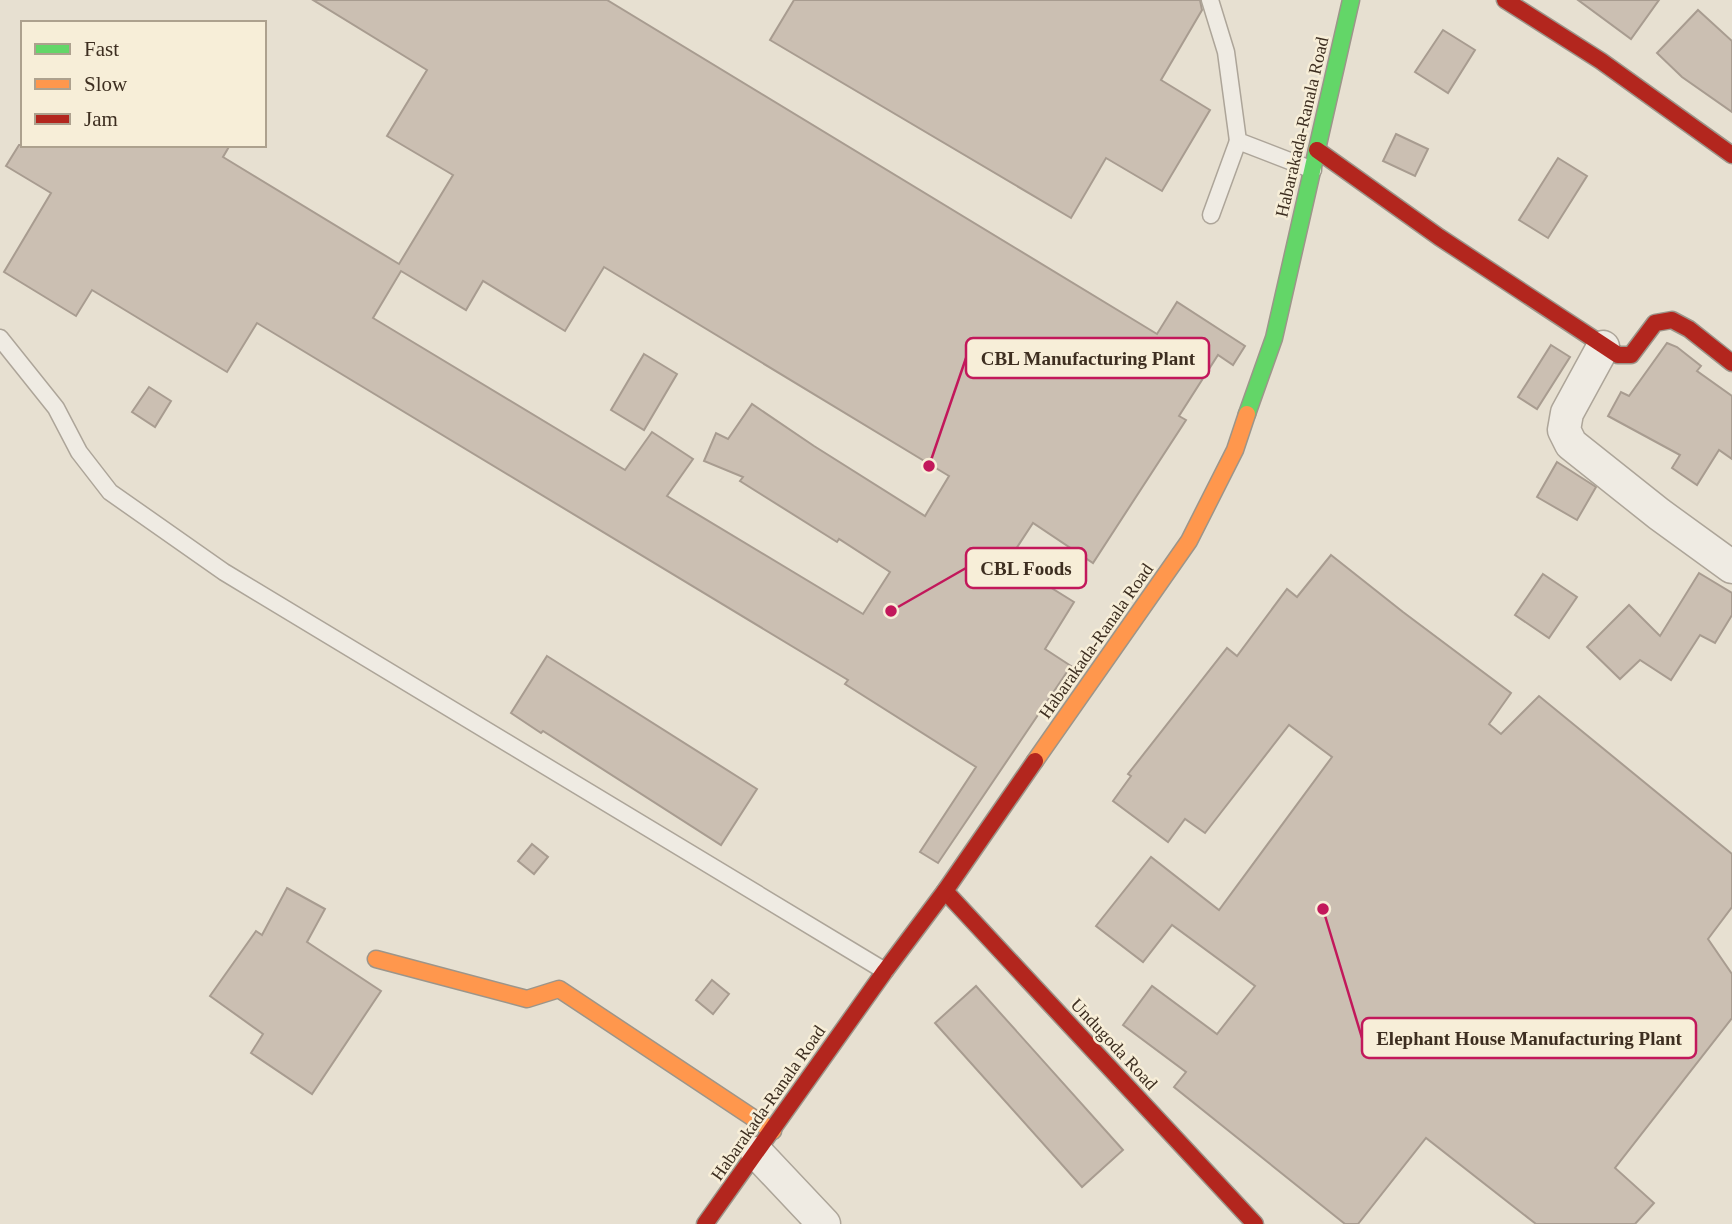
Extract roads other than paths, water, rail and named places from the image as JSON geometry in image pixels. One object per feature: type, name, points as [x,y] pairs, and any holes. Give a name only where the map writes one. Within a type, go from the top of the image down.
[{"type":"street","name":"Habarakada-Ranala Road","points":[[705,1224],[945,891],[1189,541],[1234,450],[1274,338],[1351,0]]},
{"type":"street","points":[[1505,0],[1601,61],[1732,155]]},
{"type":"street","points":[[1317,150],[1603,348],[1618,355],[1631,355],[1655,323],[1672,320],[1689,329],[1732,363]]},
{"type":"street","points":[[1603,348],[1567,413],[1564,430],[1571,444],[1659,514],[1732,567]]},
{"type":"street","name":"Undugoda Road","points":[[945,891],[1255,1224]]},
{"type":"street","points":[[376,959],[527,999],[559,989],[765,1142],[824,1224]]},
{"type":"lane","points":[[1210,0],[1226,52],[1238,141],[1210,215]]},
{"type":"lane","points":[[1238,141],[1313,170]]},
{"type":"lane","points":[[0,338],[56,408],[79,453],[110,492],[224,572],[885,971]]},
{"type":"place","name":"CBL Manufacturing Plant","points":[[929,466]]},
{"type":"place","name":"CBL Foods","points":[[891,611]]},
{"type":"place","name":"Elephant House Manufacturing Plant","points":[[1323,909]]}]
